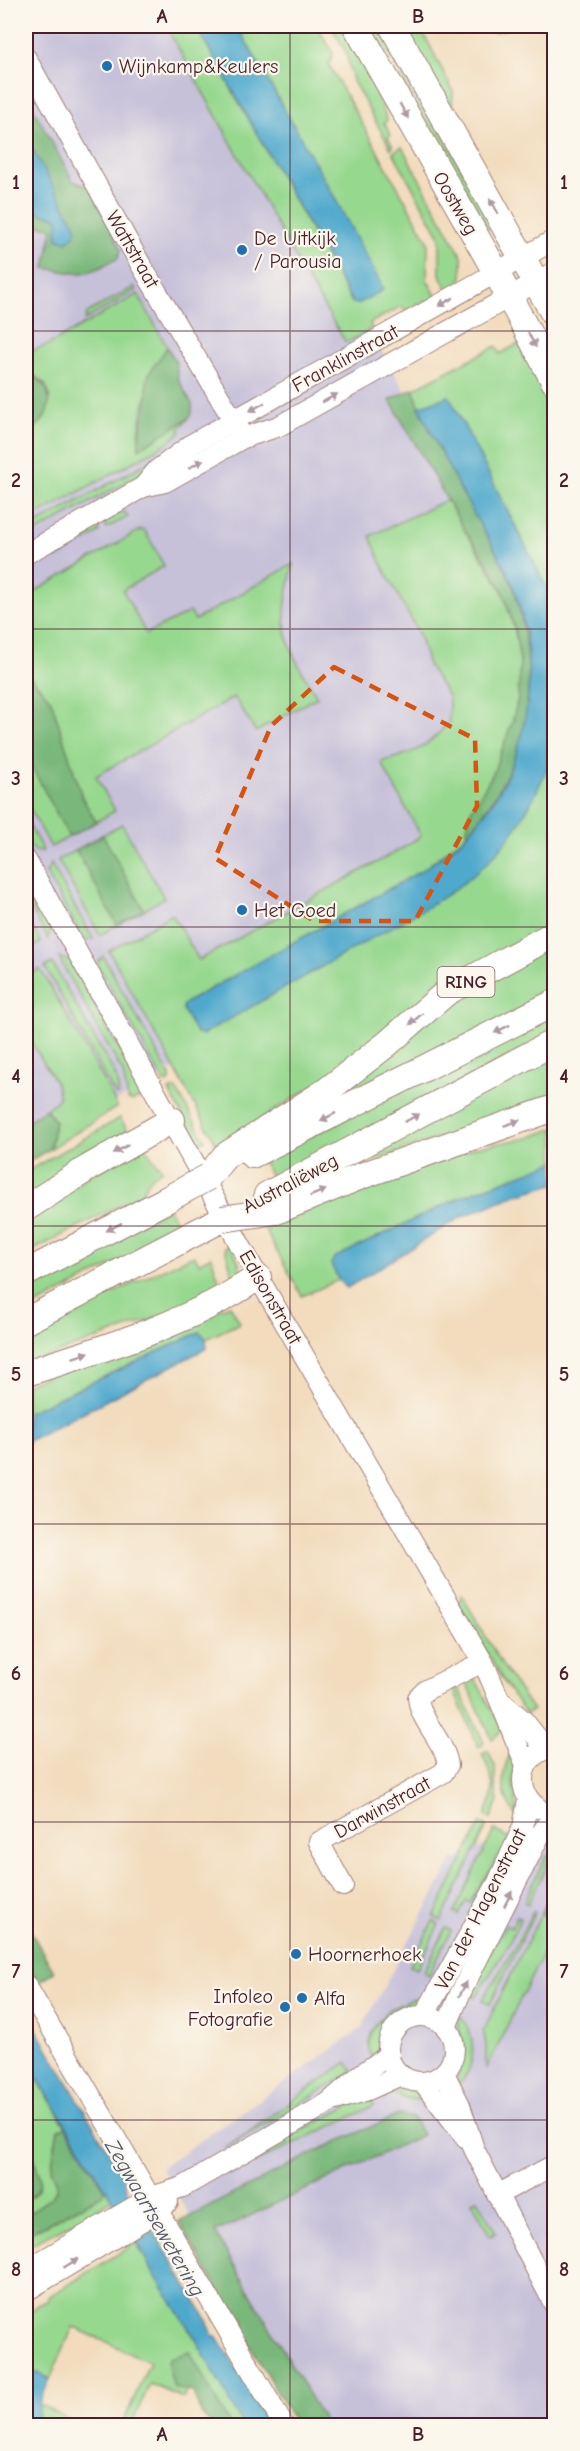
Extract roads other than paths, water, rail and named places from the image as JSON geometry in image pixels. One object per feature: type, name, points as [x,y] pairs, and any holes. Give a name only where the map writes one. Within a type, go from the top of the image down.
[{"type":"main road","name":"Oostweg","points":[[356,26],[496,272],[555,381]]},
{"type":"main road","name":"Oostweg","points":[[392,26],[522,257],[546,277],[555,314]]},
{"type":"main road","name":"RING","points":[[243,1152],[387,1044],[447,992],[555,934]]},
{"type":"main road","name":"Australiëweg","points":[[26,1273],[208,1178],[243,1152],[555,1003]]},
{"type":"main road","name":"Australiëweg","points":[[26,1322],[222,1219],[272,1203],[555,1042]]},
{"type":"main road","points":[[272,1203],[361,1176],[555,1108]]},
{"type":"main road","points":[[26,1208],[88,1167],[172,1120]]},
{"type":"main road","points":[[26,1373],[171,1323],[236,1292],[258,1277]]},
{"type":"street","name":"Wattstraat","points":[[26,58],[141,265],[238,429]]},
{"type":"street","name":"Franklinstraat","points":[[26,554],[143,487],[165,482],[238,429],[496,272],[555,240]]},
{"type":"street","name":"Franklinstraat","points":[[238,429],[279,426],[546,277]]},
{"type":"street","name":"Edisonstraat","points":[[26,860],[258,1277],[483,1662],[502,1702],[510,1731],[526,1765]]},
{"type":"street","name":"Darwinstraat","points":[[343,1886],[319,1842],[443,1773],[448,1766],[446,1753],[419,1710],[418,1698],[426,1690],[483,1662]]},
{"type":"street","name":"Edisonstraat","points":[[502,1702],[550,1748]]},
{"type":"street","points":[[526,1765],[535,1755],[550,1748]]},
{"type":"street","name":"Van der Hagenstraat","points":[[424,2016],[498,1882],[523,1827],[528,1800],[522,1782],[526,1765]]},
{"type":"street","points":[[528,1800],[540,1810],[555,1814]]},
{"type":"street","name":"Van der Hagenstraat","points":[[446,2027],[460,1994],[540,1835],[555,1814]]},
{"type":"street","points":[[26,1985],[151,2206],[284,2426]]},
{"type":"street","points":[[424,2016],[446,2027],[452,2038],[454,2050],[451,2062],[444,2073],[423,2082],[401,2075],[393,2066],[389,2055],[390,2037],[397,2027],[412,2017],[424,2016]]},
{"type":"street","points":[[26,2290],[112,2229],[328,2103],[360,2075],[389,2055]]},
{"type":"street","points":[[444,2073],[460,2105],[474,2149],[555,2304]]},
{"type":"street","points":[[328,2103],[368,2090],[401,2075]]},
{"type":"street","points":[[423,2082],[474,2149]]},
{"type":"street","points":[[497,2195],[555,2165]]},
{"type":"street","points":[[26,2270],[112,2229]]},
{"type":"water","points":[[196,26],[237,26],[336,200],[383,288],[381,291],[358,304],[353,303]]},
{"type":"water","points":[[33,150],[77,228],[75,234],[67,242],[57,238],[58,220],[56,217],[26,210],[26,186]]},
{"type":"water","points":[[449,396],[554,602],[554,749],[549,762],[532,801],[509,838],[486,864],[454,890],[202,1035],[196,1033],[183,1010],[183,1005],[187,1002],[421,871],[457,845],[488,808],[505,780],[517,750],[525,718],[528,653],[523,620],[514,588],[419,407]]},
{"type":"water","points":[[554,1162],[554,1184],[516,1195],[461,1217],[347,1288],[339,1280],[331,1264],[334,1258],[461,1197]]},
{"type":"water","points":[[200,1332],[206,1339],[207,1348],[26,1442],[26,1413]]},
{"type":"water","points":[[26,2011],[121,2173],[128,2193],[158,2238],[207,2320],[213,2336],[226,2351],[269,2425],[243,2425],[195,2338],[149,2266],[135,2236],[26,2060]]},
{"type":"water","points":[[38,2373],[50,2379],[39,2404],[38,2425],[26,2425],[26,2376]]},
{"type":"place","name":"Wijnkamp&Keulers","points":[[107,66]]},
{"type":"place","name":"De Uitkijk / Parousia","points":[[242,250]]},
{"type":"place","name":"Het Goed","points":[[242,910]]},
{"type":"place","name":"Hoornerhoek","points":[[296,1954]]},
{"type":"place","name":"Alfa","points":[[302,1998]]},
{"type":"place","name":"Infoleo Fotografie","points":[[285,2007]]},
{"type":"water label","name":"Zegwaartsewetering","points":[[155,2218]]}]
